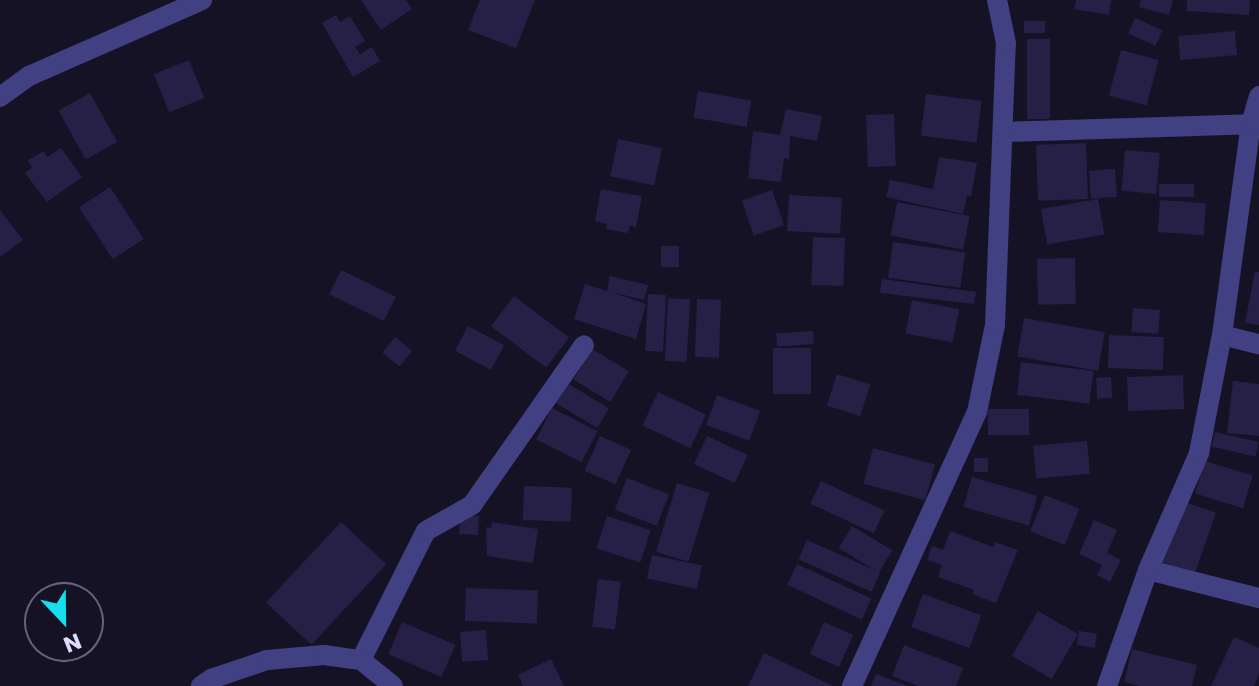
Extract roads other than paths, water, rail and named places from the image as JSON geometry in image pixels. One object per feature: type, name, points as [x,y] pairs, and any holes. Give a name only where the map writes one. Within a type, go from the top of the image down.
[{"type":"street","points":[[0,97],[29,76],[202,0]]},
{"type":"street","points":[[852,686],[977,412],[995,325],[1006,43],[997,0]]},
{"type":"street","points":[[1107,686],[1148,570],[1199,453],[1222,335],[1259,96]]},
{"type":"street","points":[[1004,132],[1255,124]]},
{"type":"street","points":[[1222,335],[1259,344]]},
{"type":"street","points":[[361,660],[426,531],[472,505],[584,345]]},
{"type":"street","points":[[1148,570],[1259,598]]},
{"type":"street","points":[[201,686],[211,679],[267,660],[324,655],[361,660],[393,686]]}]
